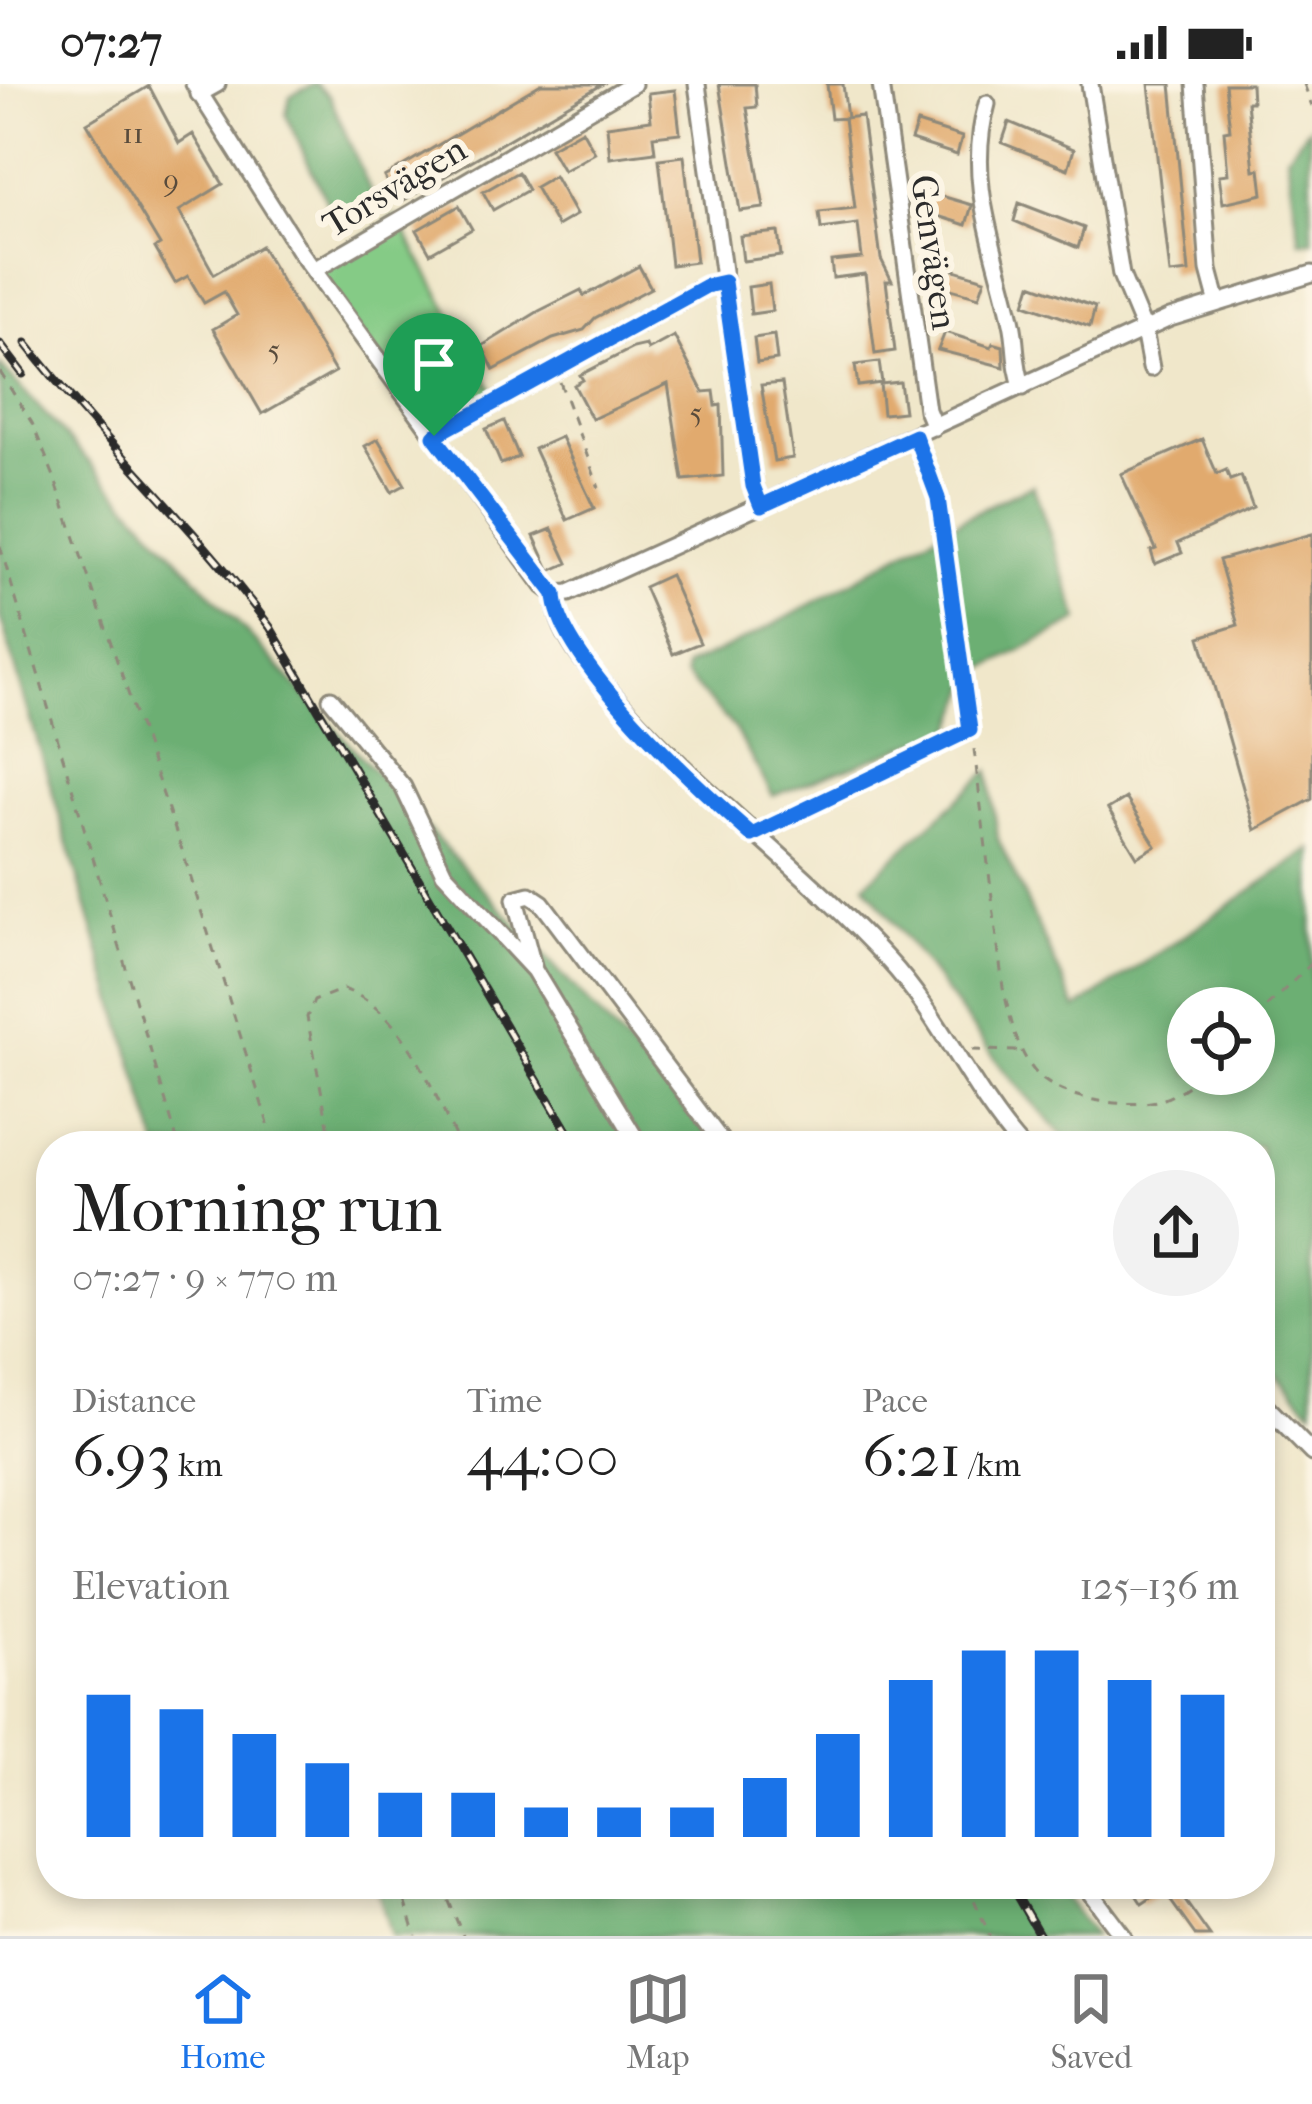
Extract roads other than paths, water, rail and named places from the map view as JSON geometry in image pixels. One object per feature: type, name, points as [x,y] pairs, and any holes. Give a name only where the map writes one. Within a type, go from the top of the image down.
[{"type":"street","points":[[217,84],[196,89],[314,270],[555,594],[556,612],[565,631],[608,689],[752,835],[891,962],[983,1103],[1007,1131]]},
{"type":"street","name":"Torsvägen","points":[[314,270],[632,84]]},
{"type":"street","points":[[697,84],[753,486],[761,506]]},
{"type":"street","name":"Genvägen","points":[[881,84],[926,410],[934,428]]},
{"type":"street","points":[[1090,84],[1121,275],[1144,330],[1151,368]]},
{"type":"street","points":[[1195,84],[1209,270],[1217,300]]},
{"type":"street","points":[[987,104],[977,150],[979,174],[988,242],[1013,327],[1023,387]]},
{"type":"street","points":[[555,594],[569,593],[1144,330],[1217,300],[1312,274]]},
{"type":"street","points":[[434,436],[687,296],[724,282]]},
{"type":"street","points":[[331,699],[403,787],[452,884],[535,970],[631,1131]]},
{"type":"street","points":[[535,970],[515,898],[530,895],[542,903],[714,1131]]},
{"type":"street","points":[[1275,1415],[1312,1453]]},
{"type":"street","points":[[1095,1899],[1123,1936]]},
{"type":"railway","points":[[26,343],[270,627],[567,1131]]},
{"type":"railway","points":[[0,344],[23,374]]},
{"type":"railway","points":[[1019,1899],[1040,1936]]}]
